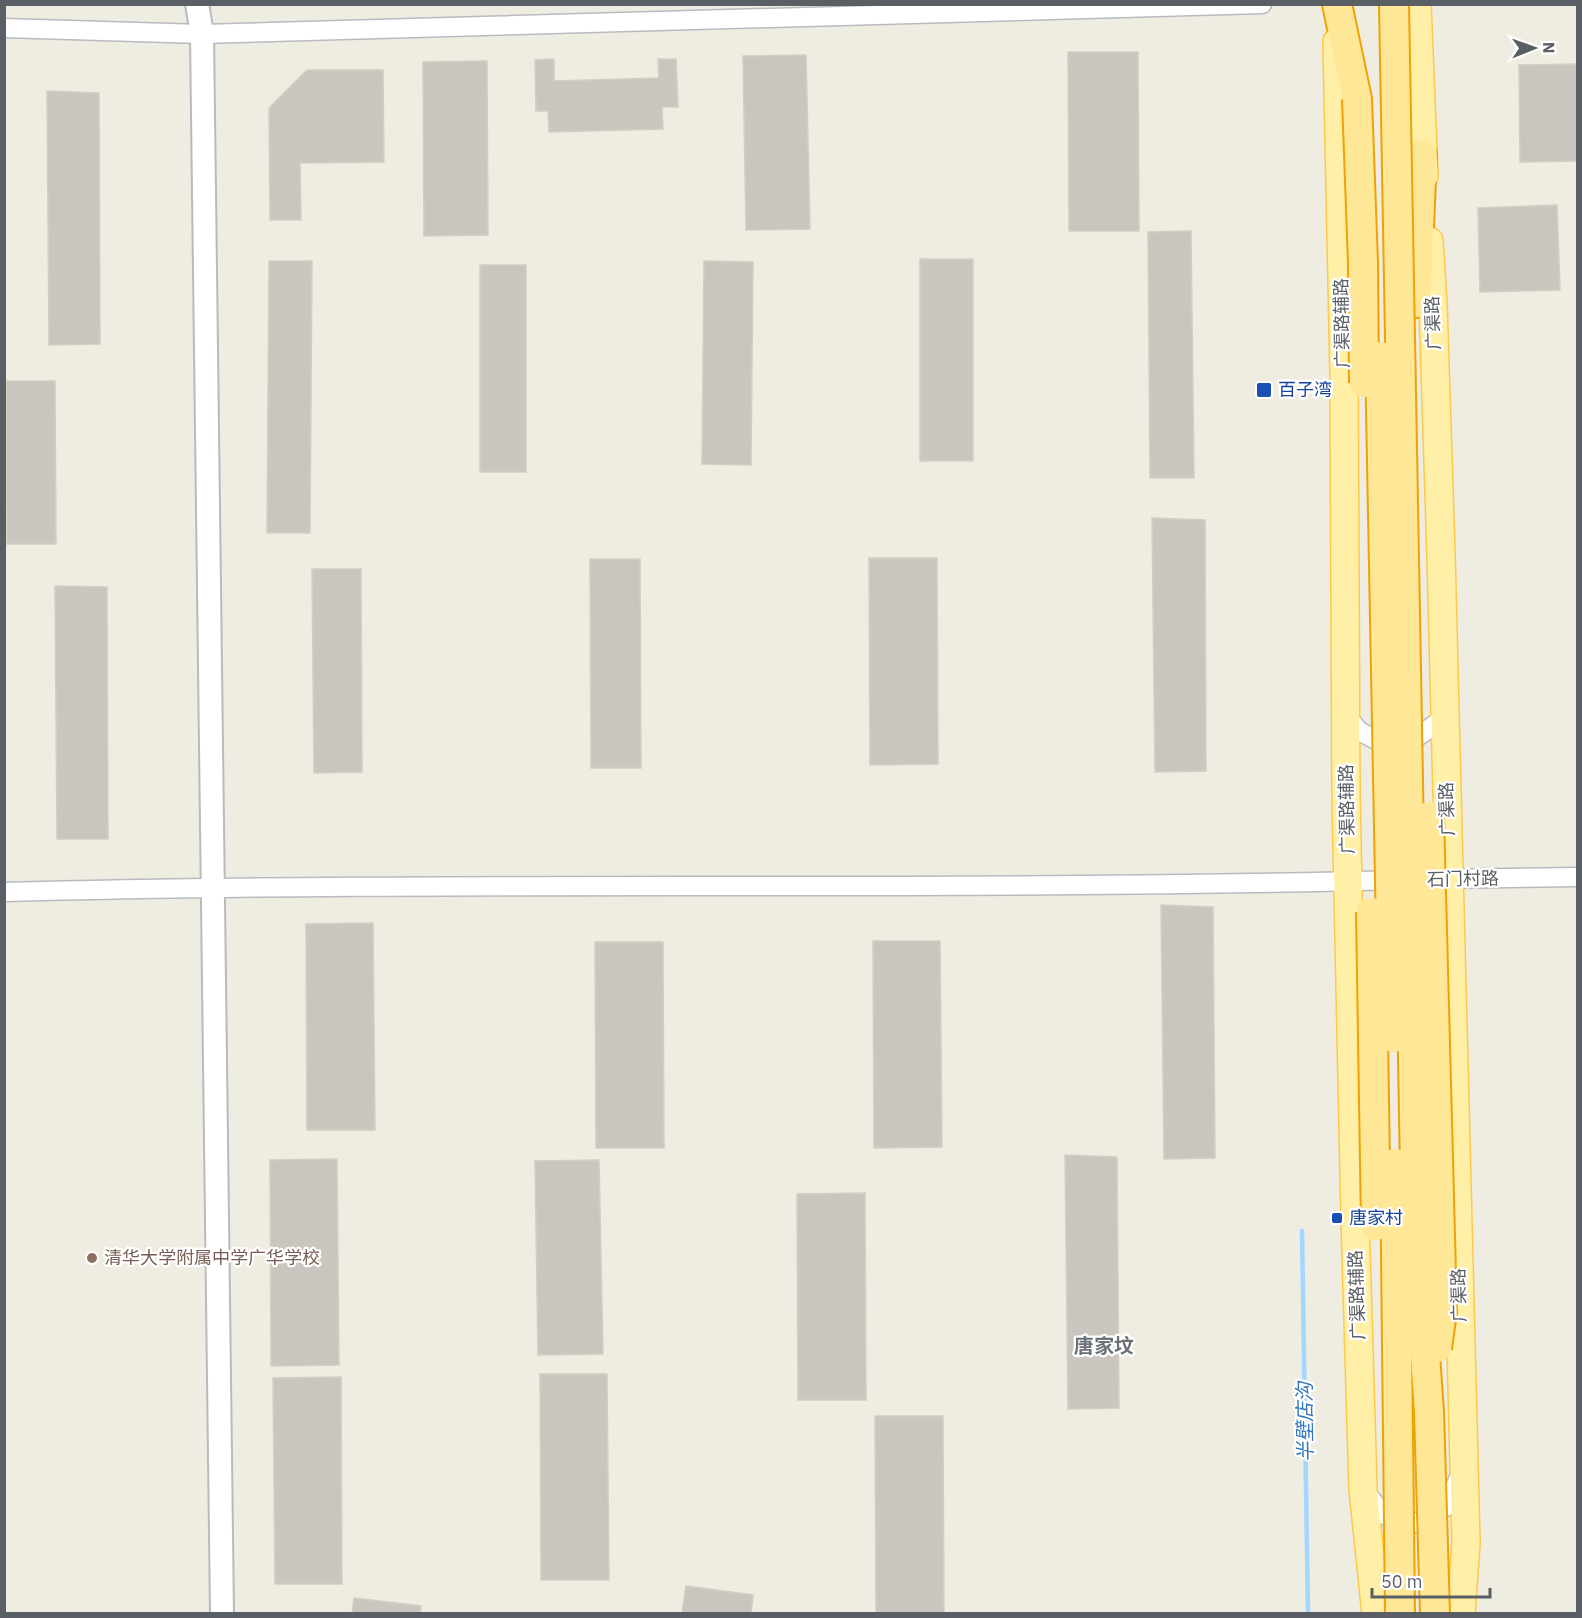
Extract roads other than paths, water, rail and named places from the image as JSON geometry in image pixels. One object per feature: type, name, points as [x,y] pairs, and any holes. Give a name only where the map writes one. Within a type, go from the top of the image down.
[{"type":"highway","points":[[1337,4],[1357,99],[1363,263],[1366,620],[1378,1311],[1399,1443]]},
{"type":"highway","points":[[1376,4],[1400,1614]]},
{"type":"highway","name":"广渠路","points":[[1394,4],[1416,1225],[1429,1413],[1435,1614]]},
{"type":"highway","points":[[1422,154],[1416,303],[1442,1312],[1429,1413]]},
{"type":"main road","name":"广渠路辅路","points":[[1337,4],[1344,374],[1348,881],[1363,1489],[1376,1614]]},
{"type":"main road","name":"广渠路","points":[[1417,4],[1422,154],[1433,304],[1449,879],[1466,1543],[1461,1614]]},
{"type":"street","points":[[197,4],[202,34],[222,1614]]},
{"type":"street","points":[[4,28],[202,34],[1262,4]]},
{"type":"street","points":[[1345,714],[1359,731],[1378,741],[1416,738],[1444,717]]},
{"type":"street","name":"石门村路","points":[[4,892],[211,887],[883,885],[1578,877]]},
{"type":"street","points":[[1352,1041],[1360,1028],[1380,1008],[1401,1002],[1424,1014],[1453,1038]]},
{"type":"street","points":[[1363,1489],[1384,1515],[1416,1523],[1447,1506],[1463,1465]]},
{"type":"waterway","name":"半壁店沟","points":[[1302,1231],[1308,1614]]},
{"type":"place","name":"百子湾","points":[[1264,390]]},
{"type":"place","name":"唐家村","points":[[1337,1218]]},
{"type":"place","name":"清华大学附属中学广华学校","points":[[92,1258]]},
{"type":"district","name":"唐家坟","points":[[1104,1346]]}]
